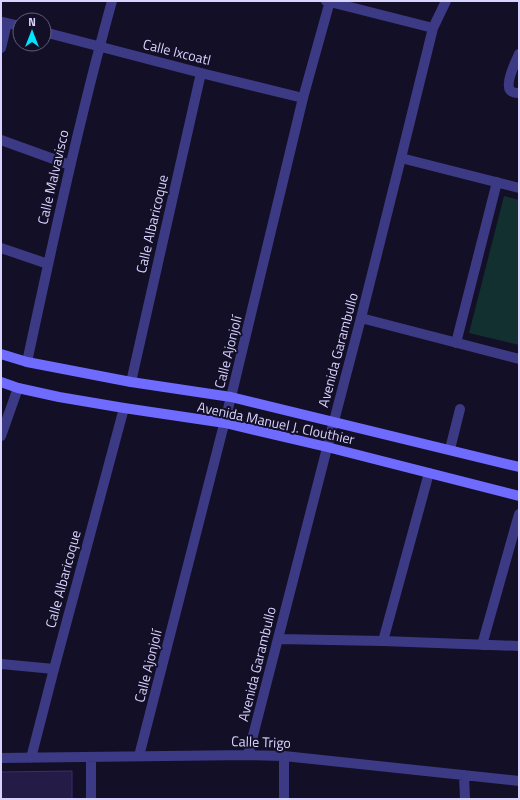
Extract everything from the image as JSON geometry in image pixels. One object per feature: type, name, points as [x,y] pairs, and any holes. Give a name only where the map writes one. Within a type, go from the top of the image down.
[{"type":"main road","name":"Avenida Manuel J. Clouthier","points":[[1,354],[27,362],[131,382],[231,397],[519,467]]},
{"type":"main road","name":"Avenida Manuel J. Clouthier","points":[[1,382],[18,388],[59,397],[225,423],[327,447],[519,496]]},
{"type":"street","name":"Calle Malvavisco","points":[[27,362],[70,166],[112,1]]},
{"type":"street","points":[[329,1],[432,28]]},
{"type":"street","name":"Calle Ajonjolí","points":[[139,756],[225,423],[303,98],[329,1]]},
{"type":"street","name":"Avenida Garambullo","points":[[248,755],[361,318],[432,28],[446,1]]},
{"type":"street","points":[[1,48],[4,22]]},
{"type":"street","name":"Calle Ixcoatl","points":[[52,34],[303,98]]},
{"type":"street","points":[[519,54],[510,77],[509,87],[513,92],[519,93]]},
{"type":"street","name":"Calle Albaricoque","points":[[131,382],[201,73]]},
{"type":"street","points":[[1,140],[70,166]]},
{"type":"street","points":[[401,158],[519,188]]},
{"type":"street","points":[[456,343],[497,182]]},
{"type":"street","points":[[1,248],[48,264]]},
{"type":"street","points":[[361,318],[519,359]]},
{"type":"street","points":[[1,436],[18,388]]},
{"type":"street","name":"Calle Albaricoque","points":[[31,758],[124,408]]},
{"type":"street","points":[[450,449],[460,409]]},
{"type":"street","points":[[383,641],[429,473]]},
{"type":"street","points":[[482,645],[519,514]]},
{"type":"street","points":[[278,639],[519,646]]},
{"type":"street","points":[[1,664],[54,668]]},
{"type":"street","name":"Calle Trigo","points":[[1,758],[248,755],[284,756],[519,781]]},
{"type":"street","points":[[284,756],[284,799]]},
{"type":"street","points":[[91,757],[91,799]]},
{"type":"street","points":[[464,775],[464,799]]},
{"type":"green space","points":[[504,196],[519,200],[519,345],[469,333]]},
{"type":"building","points":[[72,771],[72,799],[1,799],[1,772]]}]
